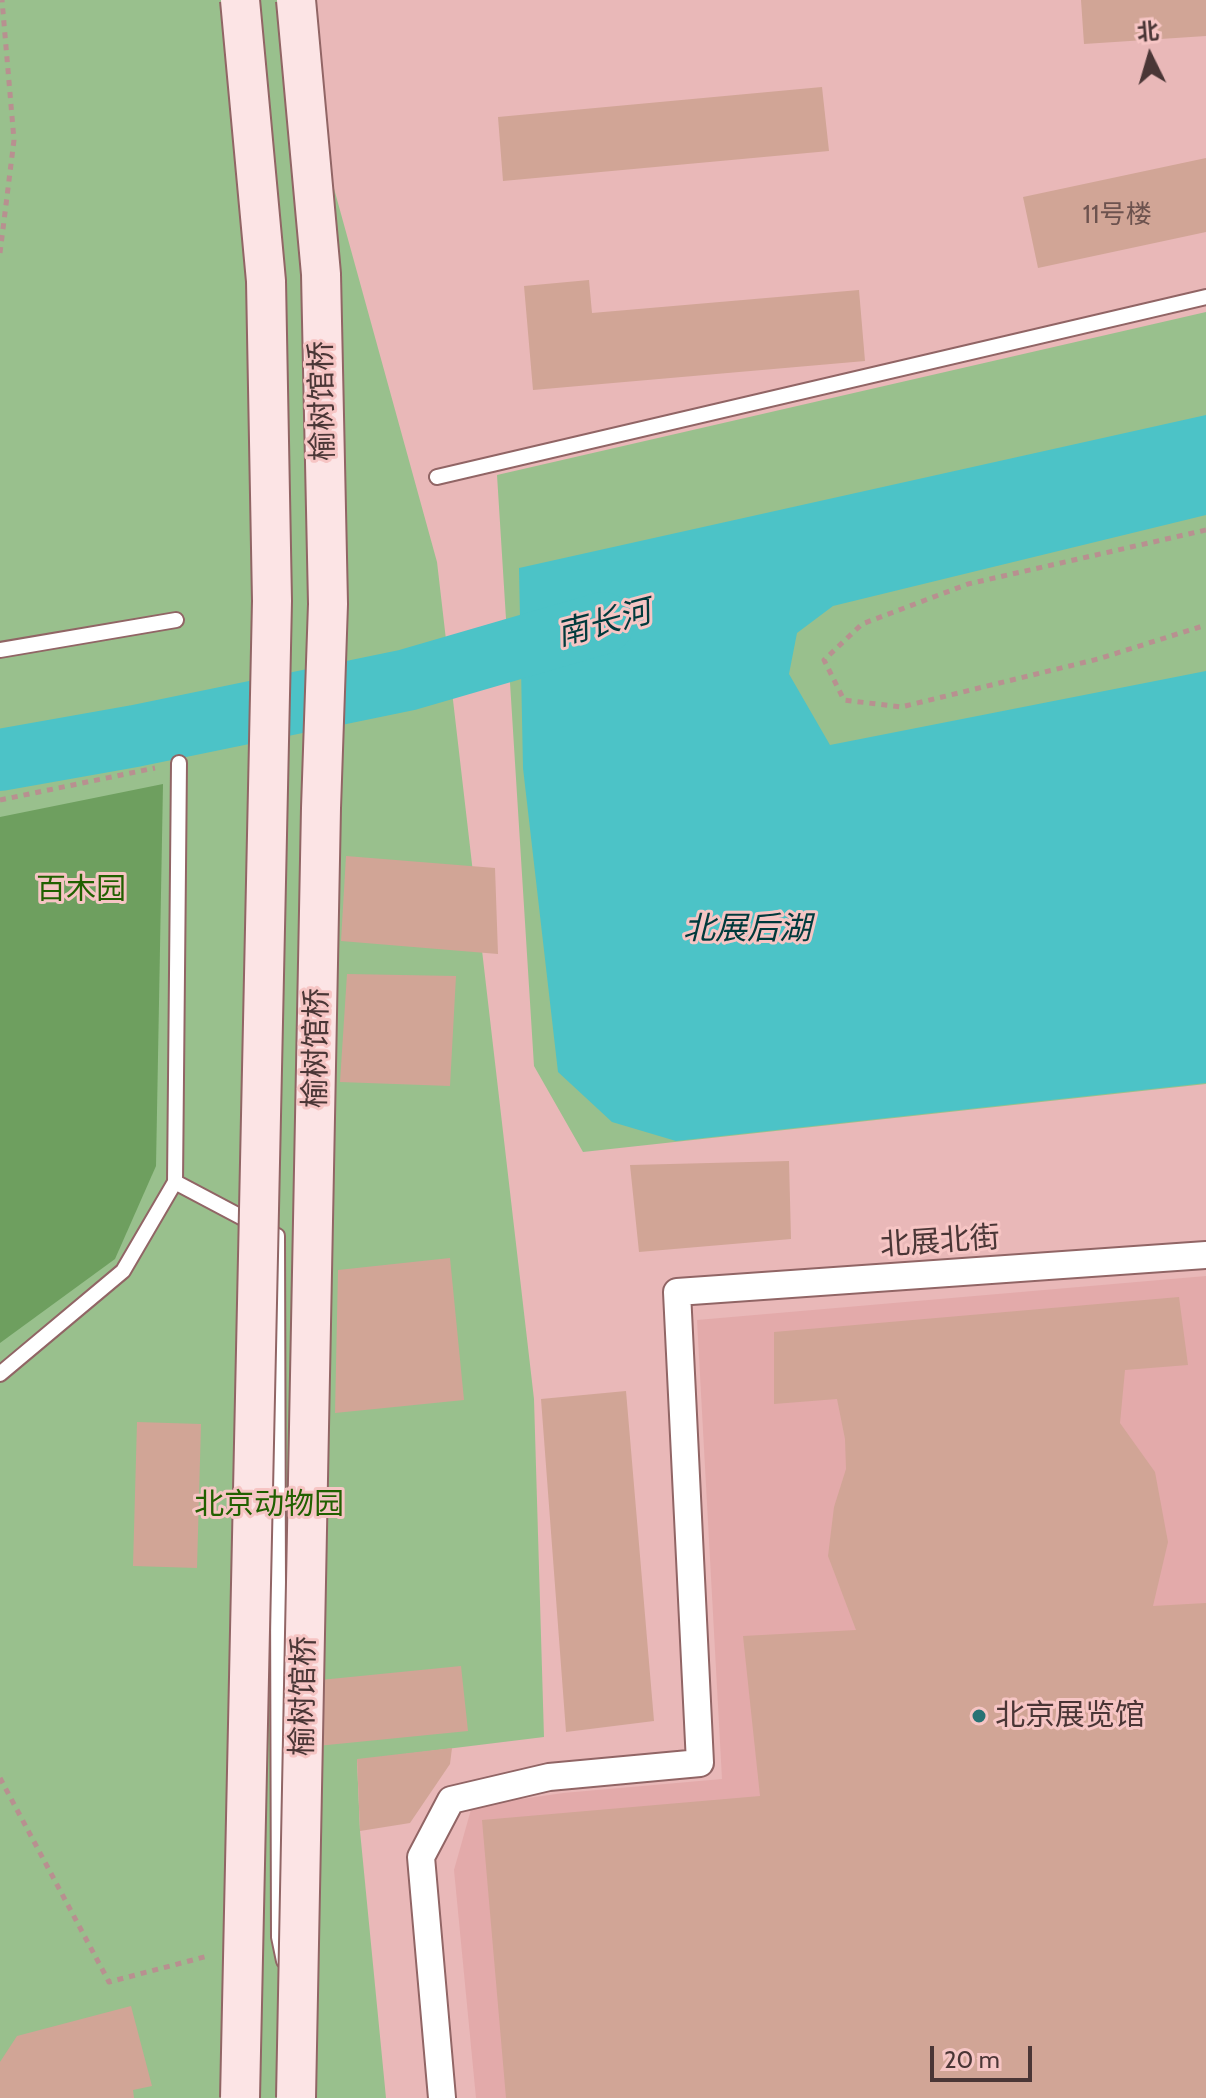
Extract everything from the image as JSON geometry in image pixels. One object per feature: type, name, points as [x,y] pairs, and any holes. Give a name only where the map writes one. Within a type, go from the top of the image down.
[{"type":"main road","name":"榆树馆桥","points":[[240,0],[266,281],[272,601],[240,2098]]},
{"type":"main road","name":"榆树馆桥","points":[[296,0],[321,274],[328,604],[321,824],[305,2092]]},
{"type":"street","name":"北展北街","points":[[442,2098],[421,1857],[451,1800],[549,1777],[700,1763],[677,1292],[1206,1255]]},
{"type":"lane","points":[[437,477],[1206,297]]},
{"type":"lane","points":[[0,650],[176,620]]},
{"type":"lane","points":[[0,1374],[123,1271],[175,1182],[179,763]]},
{"type":"lane","points":[[175,1182],[277,1236],[279,1937],[305,2092]]},
{"type":"path","points":[[0,253],[14,140],[2,0]]},
{"type":"path","points":[[1206,530],[968,584],[862,624],[824,660],[844,700],[901,707],[1098,659],[1206,625]]},
{"type":"path","points":[[0,800],[179,763]]},
{"type":"path","points":[[0,1778],[109,1982],[217,1953]]},
{"type":"shaded area","name":"北京展览馆","points":[[1206,1276],[1206,2098],[476,2098],[454,1870],[472,1806],[563,1793],[722,1779],[697,1320]]},
{"type":"green space","name":"北京动物园","points":[[0,0],[282,0],[437,562],[534,1399],[544,1737],[357,1760],[360,1831],[386,2098],[0,2098]]},
{"type":"green space","name":"北展后湖","points":[[1206,312],[1206,1084],[583,1152],[534,1066],[497,475]]},
{"type":"green space","name":"百木园","points":[[163,784],[156,1166],[115,1259],[0,1343],[0,817]]},
{"type":"water","name":"北展后湖","points":[[1206,415],[1206,515],[833,606],[797,633],[789,674],[830,745],[1206,671],[1206,1083],[676,1141],[612,1122],[558,1072],[523,768],[519,568]]},
{"type":"building","points":[[1081,0],[1206,0],[1206,36],[1084,44]]},
{"type":"building","points":[[822,87],[829,151],[503,181],[498,117]]},
{"type":"building","points":[[1206,158],[1206,232],[1038,268],[1023,197]]},
{"type":"building","points":[[589,280],[592,313],[859,290],[865,361],[533,390],[524,286]]},
{"type":"building","points":[[346,856],[495,868],[498,954],[341,941]]},
{"type":"building","points":[[347,974],[456,976],[450,1086],[340,1082]]},
{"type":"building","points":[[789,1161],[791,1239],[639,1252],[630,1165]]},
{"type":"building","points":[[450,1258],[464,1400],[335,1413],[338,1270]]},
{"type":"building","name":"北京展览馆","points":[[1179,1297],[1188,1365],[1125,1370],[1120,1423],[1155,1472],[1168,1542],[1153,1606],[1206,1603],[1206,2098],[506,2098],[482,1820],[760,1796],[743,1636],[856,1630],[828,1556],[834,1507],[846,1469],[845,1439],[837,1399],[774,1404],[774,1332]]},
{"type":"building","points":[[626,1391],[654,1721],[566,1732],[541,1399]]},
{"type":"building","points":[[137,1422],[201,1424],[197,1568],[133,1566]]},
{"type":"building","points":[[461,1666],[468,1731],[307,1747],[300,1682]]},
{"type":"building","points":[[452,1748],[450,1764],[410,1823],[360,1831],[357,1759]]},
{"type":"building","points":[[131,2006],[152,2086],[133,2090],[134,2098],[0,2098],[0,2062],[17,2036]]},
{"type":"waterway","name":"南长河","points":[[0,760],[135,736],[407,680],[603,623]]},
{"type":"place","name":"北京展览馆","points":[[979,1716]]}]
